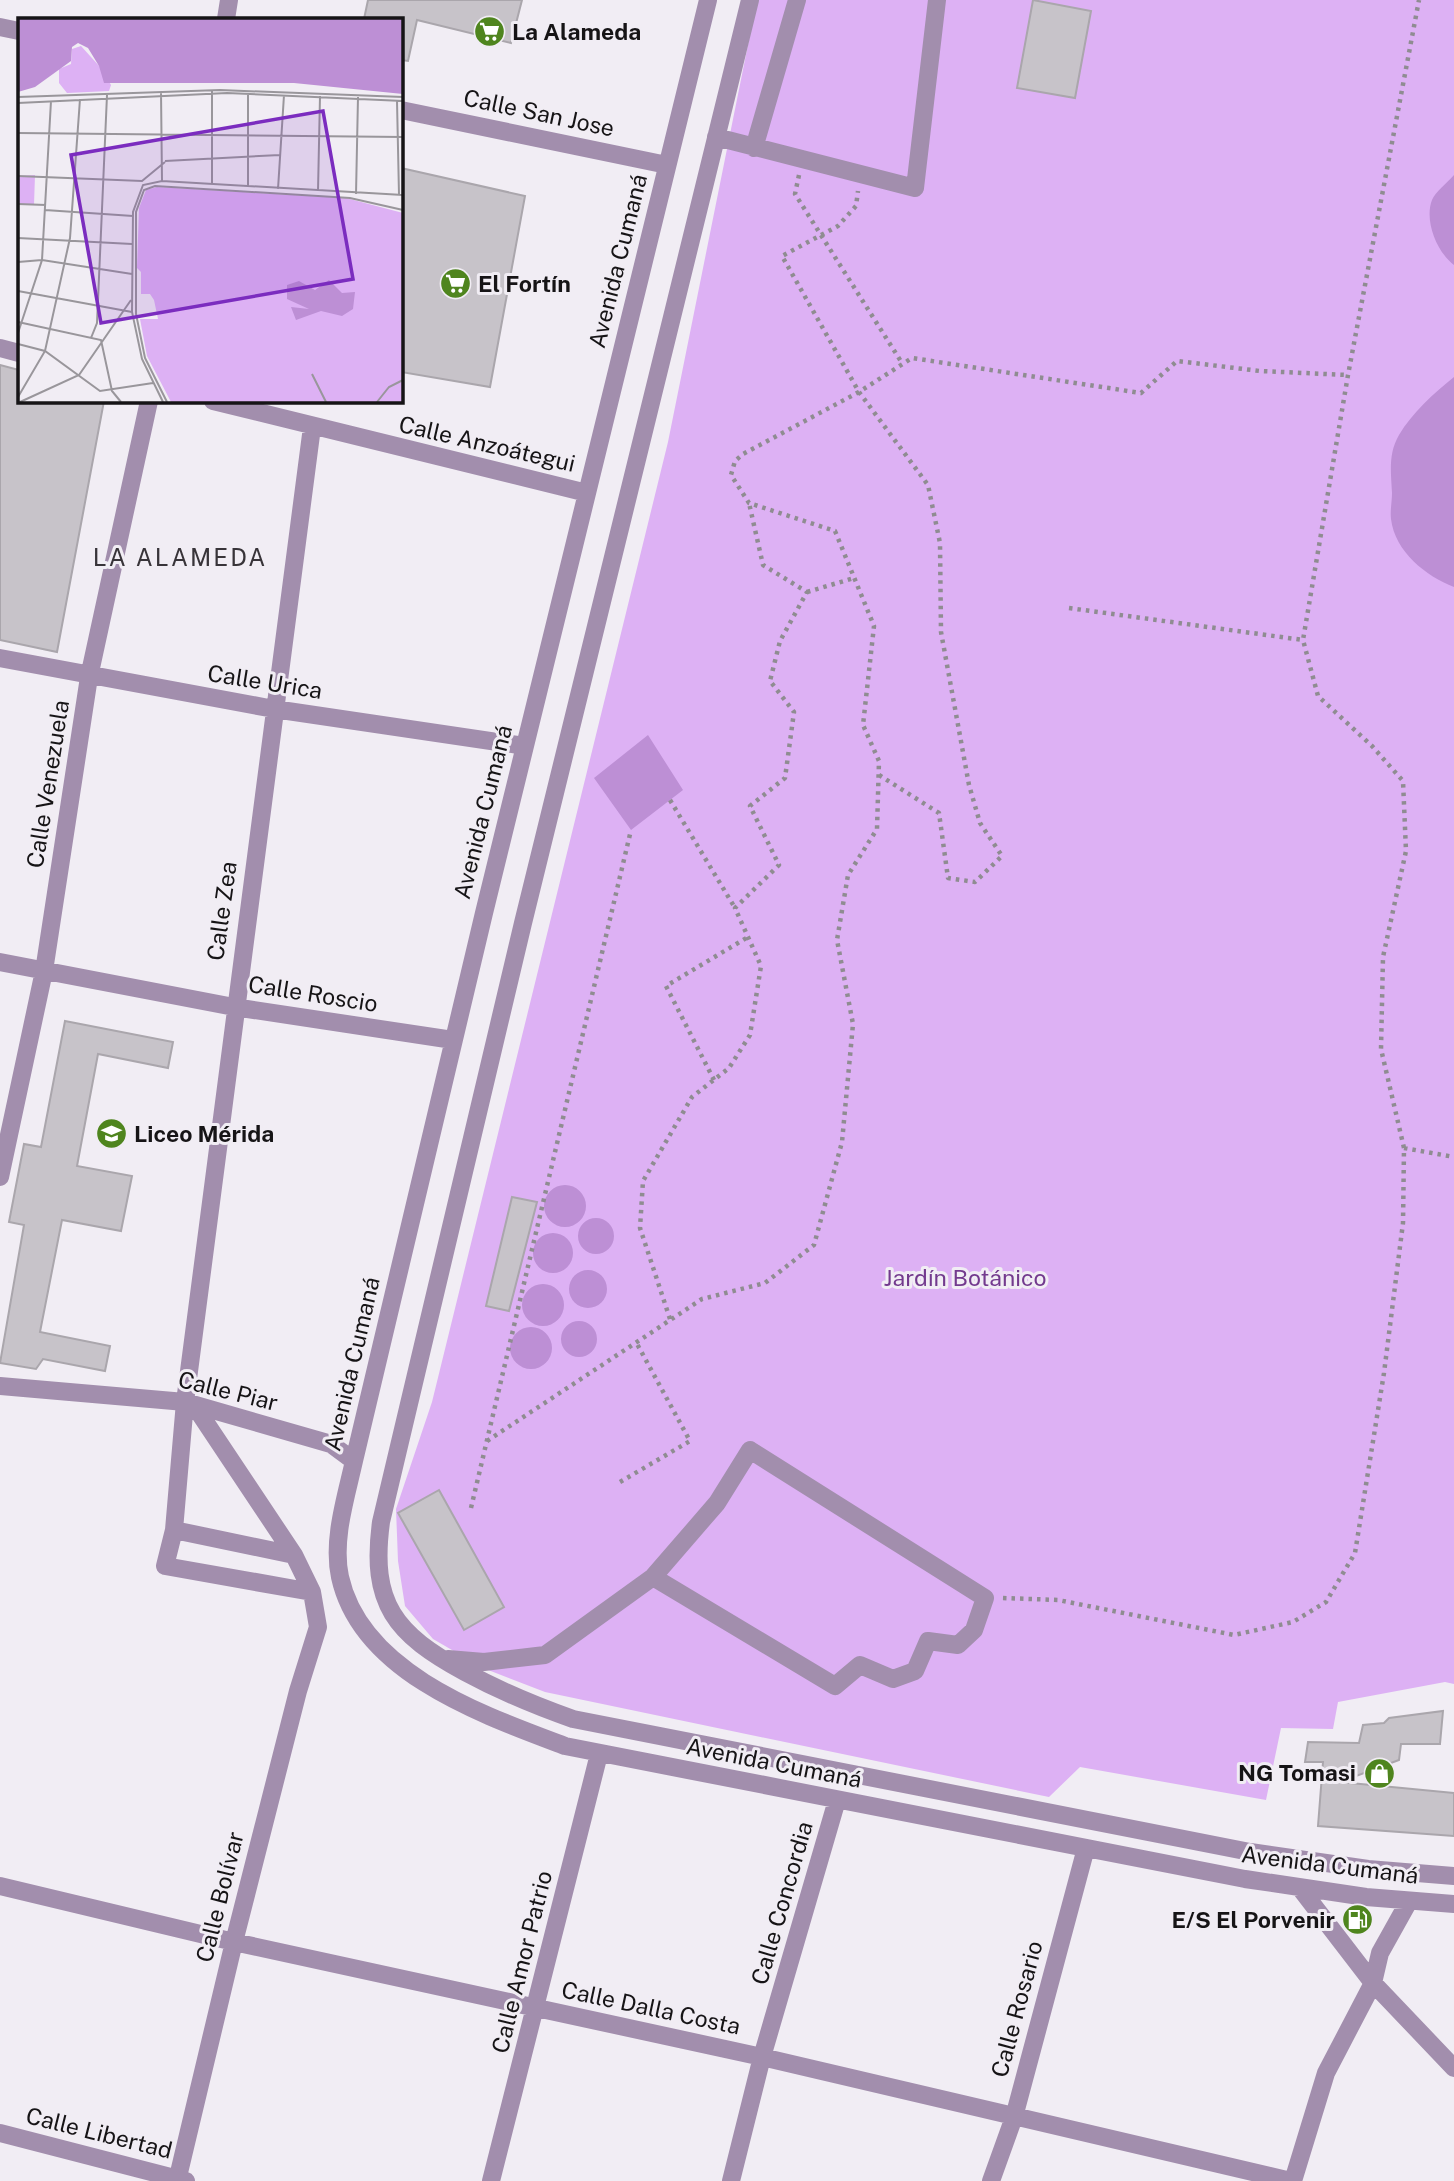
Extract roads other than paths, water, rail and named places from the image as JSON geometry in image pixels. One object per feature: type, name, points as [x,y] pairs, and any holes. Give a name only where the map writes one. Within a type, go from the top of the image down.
[{"type":"street","points":[[226,18],[229,0]]},
{"type":"street","name":"Avenida Cumaná","points":[[708,0],[524,746],[354,1461],[343,1512],[338,1559],[346,1598],[366,1635],[404,1668],[455,1698],[535,1735],[599,1754],[1300,1888],[1454,1904]]},
{"type":"street","name":"Avenida Cumaná","points":[[750,0],[517,950],[381,1522],[377,1566],[387,1602],[408,1635],[441,1659],[510,1695],[573,1719],[1250,1852],[1368,1869],[1454,1876]]},
{"type":"street","points":[[754,148],[797,0]]},
{"type":"street","points":[[716,137],[862,177],[915,188],[937,0]]},
{"type":"street","points":[[0,27],[18,31]]},
{"type":"street","name":"Calle San Jose","points":[[402,110],[667,165]]},
{"type":"street","points":[[0,348],[18,353]]},
{"type":"street","name":"Calle Venezuela","points":[[0,1177],[44,971],[89,677],[149,402]]},
{"type":"street","name":"Calle Anzoátegui","points":[[217,402],[587,493]]},
{"type":"street","name":"Calle Zea","points":[[312,427],[234,1007],[174,1530],[164,1566],[312,1592]]},
{"type":"street","name":"Calle Urica","points":[[0,658],[89,677],[274,709],[524,746]]},
{"type":"street","name":"Calle Roscio","points":[[0,962],[234,1007],[453,1040]]},
{"type":"street","name":"Calle Piar","points":[[0,1386],[189,1404],[331,1444],[354,1461]]},
{"type":"street","points":[[189,1404],[294,1555],[312,1592]]},
{"type":"street","points":[[441,1659],[484,1662],[545,1655],[653,1577],[717,1503],[750,1450],[985,1598],[975,1630],[958,1645],[928,1641],[915,1671],[893,1679],[860,1665],[835,1686],[653,1577]]},
{"type":"street","points":[[174,1530],[294,1555]]},
{"type":"street","name":"Calle Bolívar","points":[[180,2180],[234,1942],[298,1691],[318,1627],[312,1592]]},
{"type":"street","name":"Calle Amor Patrio","points":[[491,2181],[599,1754]]},
{"type":"street","name":"Calle Concordia","points":[[731,2181],[762,2057],[837,1800]]},
{"type":"street","name":"Calle Rosario","points":[[991,2181],[1014,2117],[1086,1848]]},
{"type":"street","name":"Calle Dalla Costa","points":[[0,1886],[234,1942],[762,2057],[1292,2181]]},
{"type":"street","points":[[1300,1888],[1373,1983],[1454,2068]]},
{"type":"street","points":[[1292,2181],[1326,2073],[1373,1983],[1380,1953],[1409,1901]]},
{"type":"street","name":"Calle Libertad","points":[[0,2133],[180,2180]]},
{"type":"place","name":"La Alameda","points":[[489,32]]},
{"type":"place","name":"El Fortín","points":[[455,284]]},
{"type":"place","name":"Liceo Mérida","points":[[111,1134]]},
{"type":"place","name":"NG Tomasi","points":[[1379,1773]]},
{"type":"place","name":"E/S El Porvenir","points":[[1358,1920]]},
{"type":"district","name":"LA ALAMEDA","points":[[180,558]]},
{"type":"park label","name":"Jardín Botánico","points":[[965,1278]]}]
